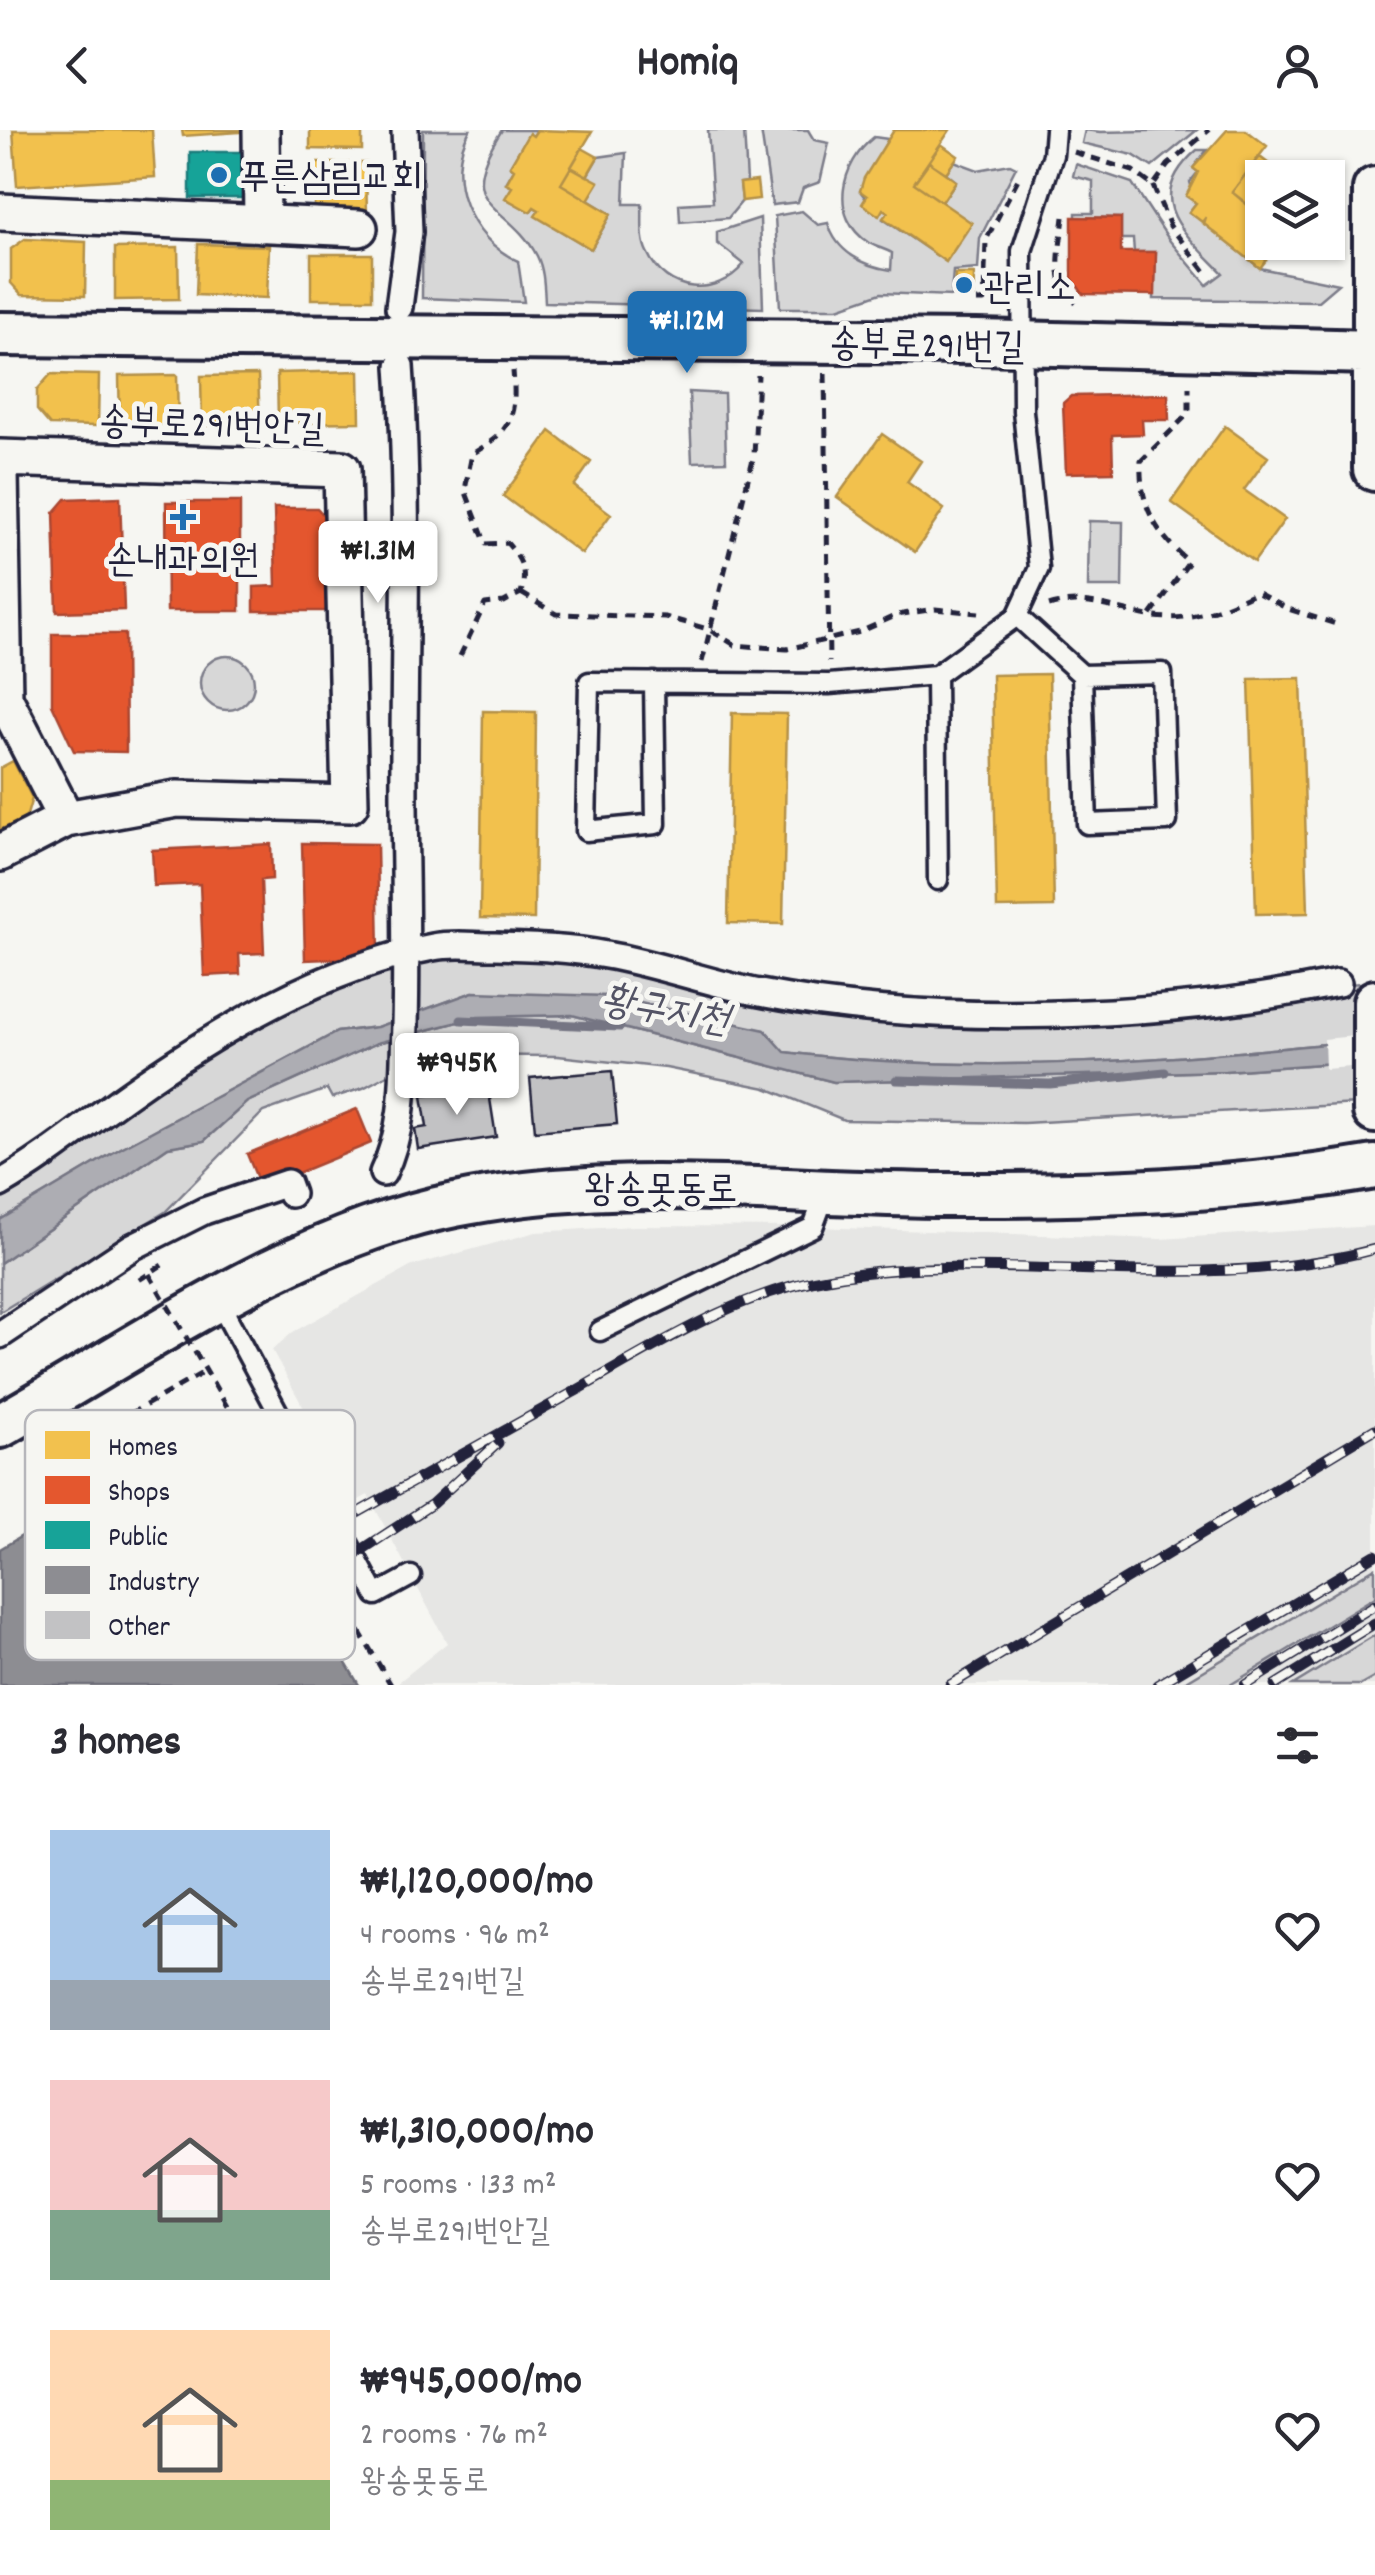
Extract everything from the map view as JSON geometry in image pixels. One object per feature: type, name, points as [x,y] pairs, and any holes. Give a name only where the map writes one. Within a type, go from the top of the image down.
[{"type":"street","points":[[261,130],[262,224]]},
{"type":"street","points":[[399,306],[409,232],[405,130]]},
{"type":"street","points":[[1375,189],[1375,470]]},
{"type":"street","points":[[0,212],[359,228]]},
{"type":"street","name":"송부로291번길","points":[[0,334],[1021,344],[1374,352]]},
{"type":"street","points":[[384,1173],[397,1144],[404,1086],[408,959],[404,806],[407,467],[400,366]]},
{"type":"street","name":"송부로291번안길","points":[[0,458],[342,469],[350,804],[177,799],[66,820],[0,852]]},
{"type":"street","points":[[0,473],[4,698],[66,820]]},
{"type":"street","points":[[0,1184],[48,1157],[127,1095],[236,1026],[352,970],[408,959],[438,946],[528,947],[605,954],[762,993],[939,1013],[1164,1008],[1279,995],[1357,992],[1375,1110]]},
{"type":"street","name":"왕송못동로","points":[[28,1410],[219,1302],[357,1235],[451,1205],[570,1186],[946,1195],[1274,1184],[1375,1168]]},
{"type":"street","points":[[0,1335],[132,1247],[204,1211],[287,1183],[291,1194]]},
{"type":"street","name":"왕송못동로","points":[[0,1426],[25,1412]]},
{"type":"lane","points":[[654,682],[656,824],[586,830],[589,682],[654,682],[698,682],[829,684],[936,675],[1017,616],[1039,568],[1021,344],[1022,251],[1053,156],[1055,130]]},
{"type":"lane","points":[[1017,616],[1082,676],[1162,673],[1167,821],[1088,824],[1082,676]]},
{"type":"lane","points":[[936,675],[938,880]]},
{"type":"lane","points":[[600,1330],[813,1226],[827,1190]]},
{"type":"lane","points":[[219,1302],[277,1410]]},
{"type":"lane","points":[[355,1556],[376,1595],[411,1576]]},
{"type":"path","points":[[1154,186],[1168,166],[1209,130]]},
{"type":"path","points":[[1072,152],[1132,171],[1154,186],[1170,226],[1208,275]]},
{"type":"path","points":[[977,301],[984,301],[986,240],[1022,171]]},
{"type":"path","points":[[1064,218],[1060,283],[1076,303]]},
{"type":"path","points":[[460,656],[485,604],[504,602],[521,593],[525,577],[522,560],[507,543],[486,544],[464,490],[472,454],[499,438],[517,408],[513,368]]},
{"type":"path","points":[[826,370],[829,684]]},
{"type":"path","points":[[698,682],[754,455],[758,372]]},
{"type":"path","points":[[1150,617],[1189,562],[1160,538],[1140,492],[1141,461],[1188,413],[1190,387]]},
{"type":"path","points":[[521,593],[556,614],[665,617],[708,630],[735,645],[787,649],[860,632],[897,615],[934,609],[1017,616],[1065,601],[1114,606],[1150,617],[1194,618],[1256,592],[1338,625]]},
{"type":"path","points":[[139,1280],[149,1274],[229,1410]]},
{"type":"path","points":[[137,1410],[206,1371]]},
{"type":"path","points":[[355,1624],[391,1685]]},
{"type":"shaded area","points":[[423,130],[470,130],[459,167],[466,205],[486,238],[518,261],[524,302],[422,298]]},
{"type":"shaded area","points":[[502,130],[537,130],[533,136],[529,134],[510,166],[514,169],[506,183],[512,187],[506,198],[530,212],[534,207],[539,210],[536,216],[591,249],[611,214],[588,200],[587,176],[598,157],[626,153],[624,204],[642,204],[647,252],[655,266],[679,283],[706,286],[733,275],[744,264],[717,243],[717,232],[760,218],[763,308],[545,302],[537,256],[482,191],[481,176],[487,156]]},
{"type":"shaded area","points":[[708,130],[744,130],[747,182],[740,183],[742,201],[728,218],[680,222],[679,204],[713,202]]},
{"type":"shaded area","points":[[761,130],[808,130],[814,140],[829,143],[820,182],[803,188],[798,202],[772,205]]},
{"type":"shaded area","points":[[1085,130],[1197,130],[1152,167],[1133,155],[1082,143]]},
{"type":"shaded area","points":[[874,137],[888,139],[860,191],[878,215],[883,209],[888,212],[883,219],[945,261],[942,202],[956,181],[946,173],[954,161],[978,170],[1010,164],[1016,167],[980,238],[978,269],[953,271],[951,296],[881,293],[838,308],[780,308],[775,216],[802,211],[818,225],[828,223],[837,242],[852,256],[891,270],[892,253],[856,232],[844,205],[847,175]]},
{"type":"shaded area","points":[[1197,150],[1207,150],[1193,168],[1198,172],[1190,182],[1196,203],[1189,212],[1202,221],[1206,217],[1205,224],[1245,260],[1260,268],[1338,284],[1318,301],[1154,299],[1156,252],[1134,252],[1133,239],[1121,239],[1121,218],[1076,217],[1076,213],[1093,213],[1093,181],[1073,176],[1076,164],[1132,183],[1170,241],[1207,285],[1223,273],[1182,229],[1174,214],[1170,200],[1172,184],[1180,168]]},
{"type":"shaded area","points":[[689,392],[724,394],[726,461],[692,462]]},
{"type":"shaded area","points":[[1089,521],[1123,522],[1122,587],[1088,587]]},
{"type":"shaded area","points":[[227,656],[246,664],[254,683],[246,702],[227,710],[208,702],[200,683],[208,664]]},
{"type":"shaded area","points":[[528,947],[939,1013],[1375,982],[1375,1039],[1154,1058],[932,1063],[784,1052],[764,1030],[473,992],[377,1027],[337,1032],[121,1148],[0,1220],[0,1183],[172,1064],[408,952]]},
{"type":"shaded area","name":"황구지천","points":[[473,992],[608,996],[765,1030],[785,1052],[859,1059],[1006,1064],[1080,1062],[1375,1039],[1375,1060],[1225,1071],[834,1082],[572,1015],[478,1017],[377,1043],[247,1102],[204,1141],[168,1147],[0,1263],[0,1220],[121,1148],[337,1032],[377,1027]]},
{"type":"shaded area","points":[[572,1015],[834,1082],[1225,1071],[1375,1060],[1375,1103],[1024,1123],[844,1120],[766,1088],[666,1068],[558,1056],[425,1055],[363,1088],[332,1098],[327,1089],[263,1112],[165,1212],[0,1312],[0,1263],[168,1147],[204,1141],[247,1102],[377,1043],[478,1017]]},
{"type":"shaded area","points":[[634,1226],[813,1227],[1160,1239],[1375,1226],[1375,1685],[395,1685],[447,1643],[368,1495],[355,1502],[355,1410],[305,1410],[272,1350],[293,1332],[412,1266],[536,1232]]},
{"type":"shaded area","points":[[1375,1568],[1375,1597],[1230,1685],[1180,1685]]},
{"type":"shaded area","points":[[1375,1635],[1375,1677],[1361,1685],[1293,1685]]},
{"type":"pier","points":[[1375,1034],[1375,1065],[1325,1069],[1324,1039]]},
{"type":"building: Homes","points":[[13,130],[152,130],[155,177],[17,186]]},
{"type":"building: Homes","points":[[182,130],[253,130],[253,131],[183,136]]},
{"type":"building: Homes","points":[[310,130],[362,130],[362,150],[310,149]]},
{"type":"building: Homes","points":[[537,130],[592,132],[561,184],[611,214],[591,249],[535,216],[539,210],[534,207],[530,212],[505,198],[512,187],[506,184],[514,169],[510,166],[529,133],[533,136]]},
{"type":"building: Homes","points":[[894,130],[950,130],[914,183],[972,223],[946,262],[883,218],[888,212],[883,209],[879,216],[862,204],[867,196],[860,191],[864,178]]},
{"type":"building: Homes","points":[[1227,130],[1246,130],[1267,146],[1256,160],[1245,160],[1245,175],[1232,192],[1245,203],[1245,256],[1204,224],[1206,217],[1202,222],[1189,212],[1196,203],[1186,196],[1198,172],[1193,168]]},
{"type":"building: Homes","points":[[941,144],[958,156],[946,173],[929,162]]},
{"type":"building: Homes","points":[[582,148],[598,157],[587,176],[571,167]]},
{"type":"building: Homes","points":[[929,162],[956,181],[942,202],[914,183]]},
{"type":"building: Homes","points":[[314,163],[366,163],[367,217],[314,218]]},
{"type":"building: Homes","points":[[571,167],[599,182],[588,200],[561,184]]},
{"type":"building: Homes","points":[[1245,175],[1245,202],[1232,192]]},
{"type":"building: Homes","points":[[757,181],[759,199],[742,201],[740,183]]},
{"type":"building: Homes","points":[[25,239],[86,242],[85,296],[22,295],[11,283],[11,249]]},
{"type":"building: Homes","points":[[198,244],[269,246],[267,298],[196,295]]},
{"type":"building: Homes","points":[[178,247],[179,299],[115,300],[115,248]]},
{"type":"building: Homes","points":[[311,254],[372,254],[372,299],[311,299]]},
{"type":"building: Homes","points":[[1250,260],[1266,260],[1260,268]]},
{"type":"building: Homes","name":"관리소","points":[[955,274],[974,274],[974,296],[954,296]]},
{"type":"building: Homes","points":[[359,371],[360,422],[278,423],[277,373]]},
{"type":"building: Homes","points":[[51,374],[99,375],[98,426],[50,425],[37,410],[37,390]]},
{"type":"building: Homes","points":[[177,375],[178,426],[120,427],[119,376]]},
{"type":"building: Homes","points":[[258,375],[260,424],[202,426],[201,376]]},
{"type":"building: Homes","points":[[1225,426],[1268,457],[1244,490],[1285,519],[1254,562],[1171,502]]},
{"type":"building: Homes","points":[[550,431],[591,462],[574,486],[611,514],[582,554],[503,496]]},
{"type":"building: Homes","points":[[882,434],[921,461],[907,482],[944,509],[915,552],[837,497]]},
{"type":"building: Homes","points":[[1049,674],[1054,907],[997,908],[992,675]]},
{"type":"building: Homes","points":[[1301,678],[1308,913],[1256,914],[1249,679]]},
{"type":"building: Homes","points":[[483,711],[536,712],[534,919],[480,918]]},
{"type":"building: Homes","points":[[732,713],[787,714],[783,924],[728,923]]},
{"type":"building: Homes","points":[[13,761],[32,798],[26,818],[0,830],[0,768]]},
{"type":"building: Shops","points":[[1072,217],[1121,218],[1121,252],[1156,252],[1155,295],[1083,294],[1072,278]]},
{"type":"building: Shops","points":[[1168,394],[1169,420],[1142,420],[1143,434],[1112,435],[1113,472],[1066,473],[1063,403],[1071,396]]},
{"type":"building: Shops","points":[[120,497],[124,610],[57,612],[54,513],[66,499]]},
{"type":"building: Shops","points":[[166,502],[240,502],[240,611],[167,611]]},
{"type":"building: Shops","points":[[274,508],[317,508],[329,521],[331,611],[254,611],[254,587],[276,586]]},
{"type":"building: Shops","points":[[52,634],[125,634],[126,752],[74,751],[52,704]]},
{"type":"building: Shops","points":[[302,843],[377,844],[379,957],[305,960]]},
{"type":"building: Shops","points":[[271,844],[272,879],[261,880],[264,953],[239,954],[240,974],[204,976],[200,884],[154,886],[152,850]]},
{"type":"building: Shops","points":[[357,1109],[371,1143],[261,1188],[247,1154]]},
{"type":"building: Public","name":"푸른삼림교회","points":[[190,152],[247,152],[247,198],[190,198]]},
{"type":"building: Industry","points":[[25,1534],[25,1660],[344,1660],[359,1685],[0,1685],[0,1549]]},
{"type":"building: Other","points":[[612,1071],[617,1124],[535,1131],[530,1078]]},
{"type":"building: Other","points":[[488,1086],[496,1137],[418,1149],[415,1129],[427,1127],[422,1096]]},
{"type":"waterway","name":"황구지천","points":[[461,1020],[620,1027]]},
{"type":"waterway","name":"황구지천","points":[[896,1080],[1050,1084],[1165,1072]]},
{"type":"railway","points":[[355,1514],[698,1323],[798,1284],[901,1269],[1241,1270],[1308,1263],[1375,1249]]},
{"type":"railway","points":[[950,1685],[1375,1429]]},
{"type":"railway","points":[[355,1554],[432,1504],[498,1443]]},
{"type":"railway","points":[[1157,1685],[1375,1555]]},
{"type":"railway","points":[[1245,1685],[1375,1605]]},
{"type":"railway","points":[[1275,1685],[1375,1623]]},
{"type":"place","name":"푸른삼림교회","points":[[219,175]]},
{"type":"place","name":"관리소","points":[[964,285]]},
{"type":"place","name":"손내과의원","points":[[183,517]]}]
